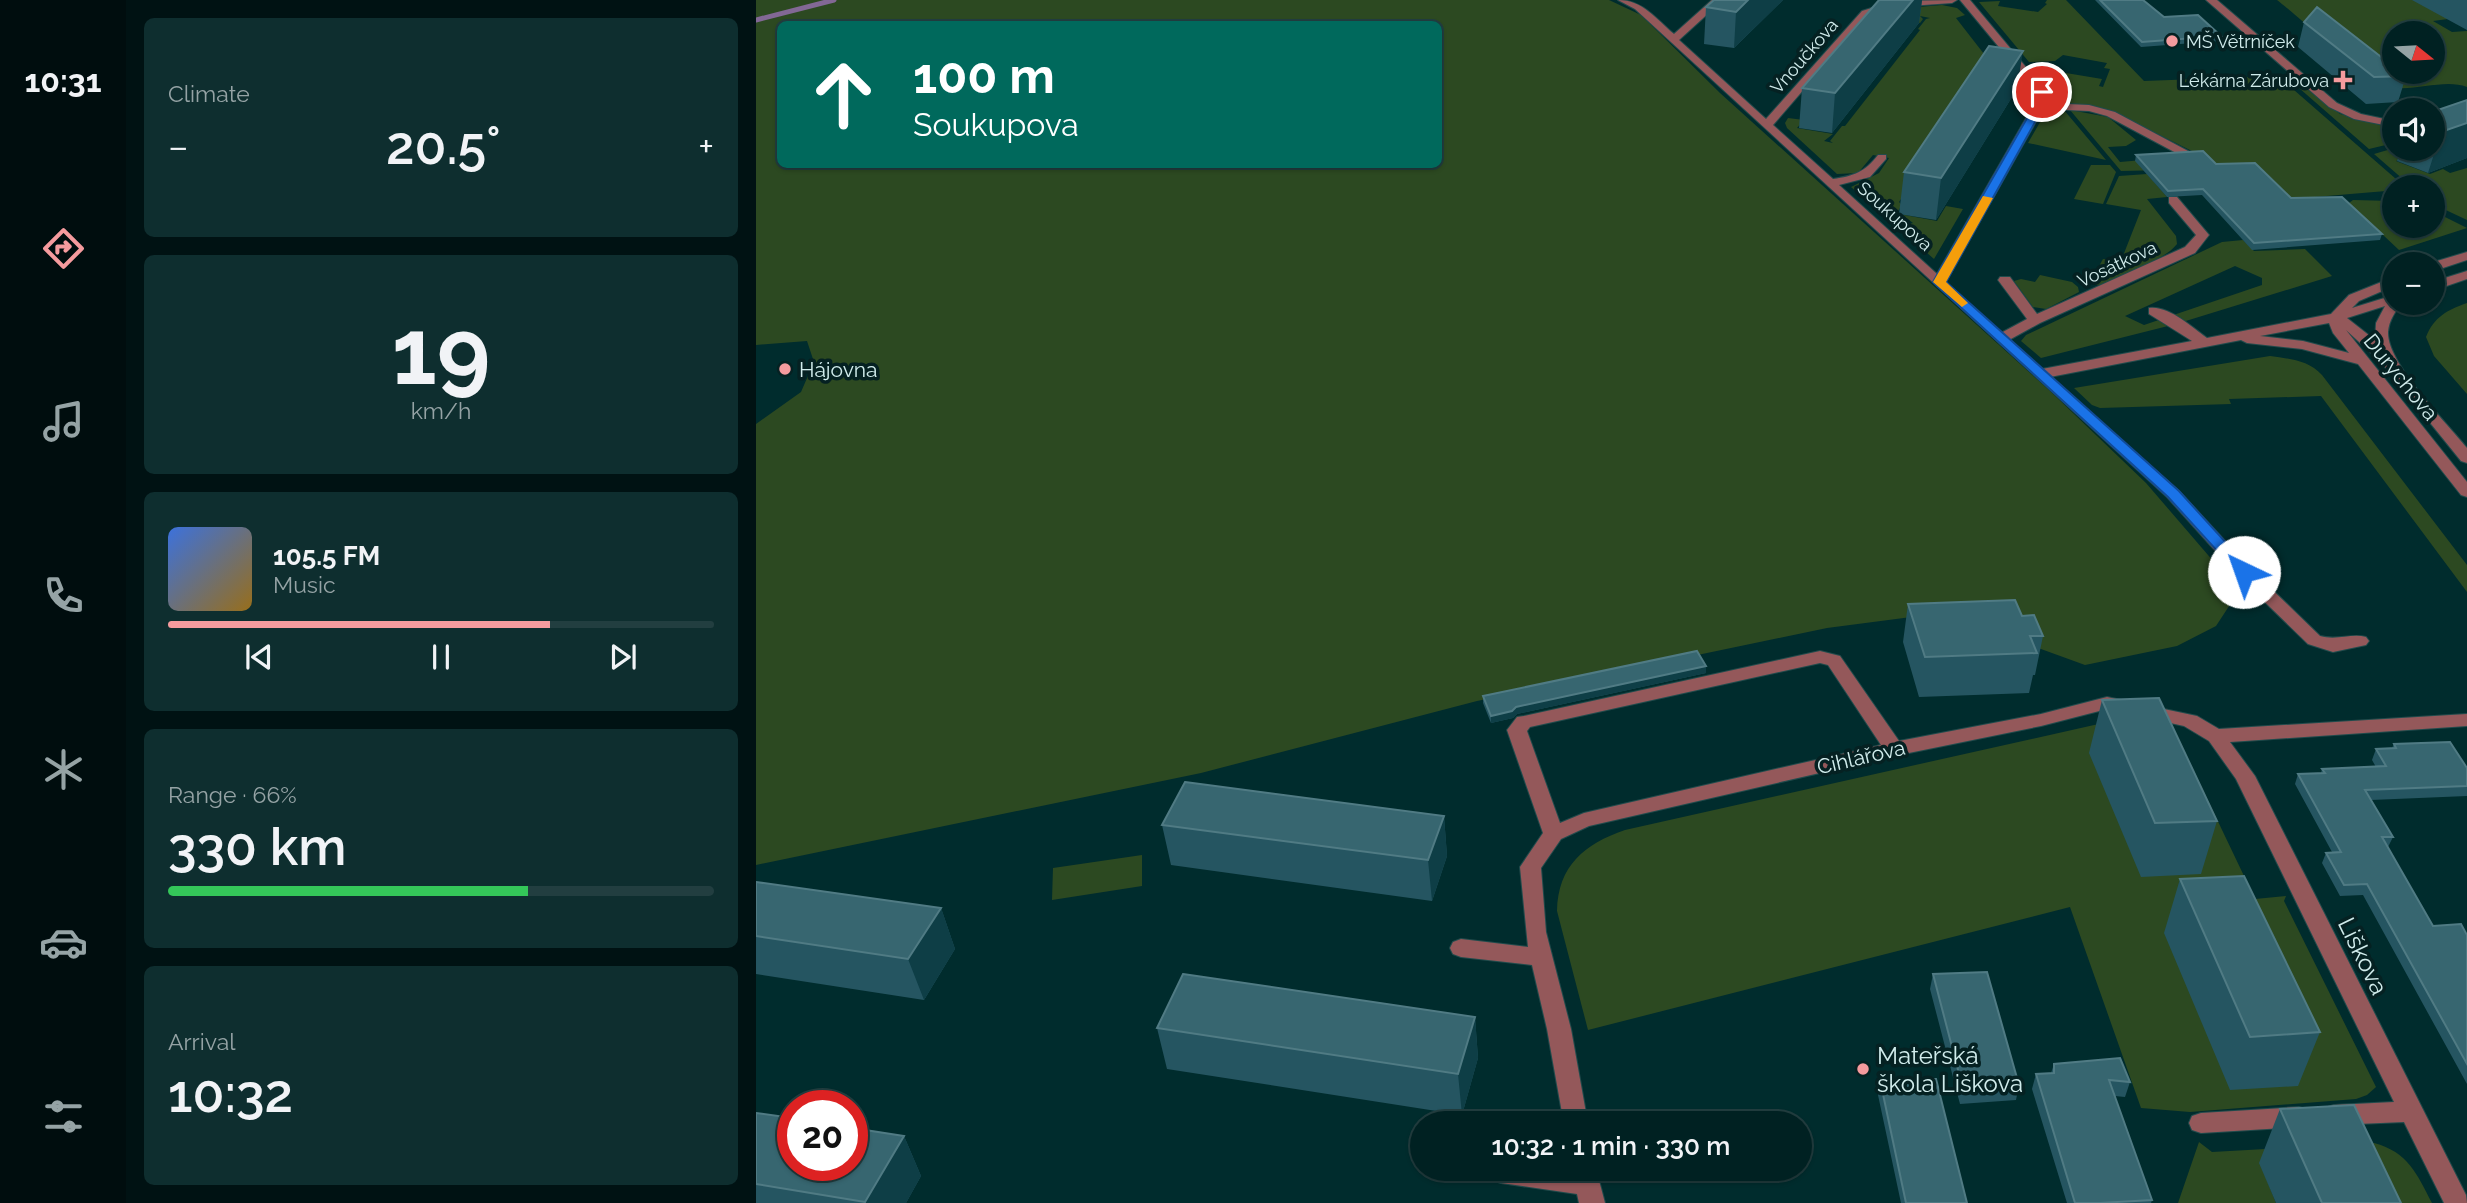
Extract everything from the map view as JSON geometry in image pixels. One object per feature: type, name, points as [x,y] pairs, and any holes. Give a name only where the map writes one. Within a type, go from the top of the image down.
[{"type":"street","name":"Soukupova","points":[[1623,0],[1643,5],[1673,40],[2000,340],[2173,494],[2244,572],[2314,640],[2333,646],[2360,641]]},
{"type":"street","points":[[1673,40],[1718,0]]},
{"type":"street","name":"Vnoučkova","points":[[1767,125],[1865,13],[1894,4],[1952,0]]},
{"type":"street","points":[[1939,282],[2039,106],[2042,92],[1965,0]]},
{"type":"street","points":[[2211,0],[2333,106],[2358,117],[2382,122]]},
{"type":"street","points":[[2039,106],[2089,108],[2110,114],[2184,153]]},
{"type":"street","points":[[1830,183],[1857,179],[1872,172],[1882,157]]},
{"type":"street","name":"Vosátkova","points":[[2000,340],[2035,320],[2190,250],[2203,235],[2174,200]]},
{"type":"street","points":[[2445,263],[2467,256]]},
{"type":"street","points":[[2445,283],[2467,275]]},
{"type":"street","points":[[2005,280],[2035,320]]},
{"type":"street","points":[[2337,317],[2354,298],[2382,286]]},
{"type":"street","points":[[2041,374],[2337,317],[2382,305]]},
{"type":"street","points":[[2154,311],[2182,326],[2203,342]]},
{"type":"street","name":"Durychova","points":[[2385,315],[2380,335],[2388,361],[2467,458]]},
{"type":"street","points":[[2337,317],[2366,339],[2388,361]]},
{"type":"street","name":"Durychova","points":[[2337,317],[2340,333],[2467,492]]},
{"type":"street","points":[[2227,337],[2302,345],[2361,361]]},
{"type":"street","points":[[1554,834],[1517,730],[1524,722],[1820,657],[1834,660],[1894,749]]},
{"type":"street","name":"Cihlářova","points":[[1574,1111],[1559,1029],[1535,932],[1530,867],[1554,834],[1584,820],[1894,749],[2042,720],[2107,704],[2190,721],[2216,736]]},
{"type":"street","points":[[2216,736],[2467,720]]},
{"type":"street","name":"Liškova","points":[[2216,736],[2245,776],[2456,1203]]},
{"type":"street","points":[[1461,948],[1541,957]]},
{"type":"street","points":[[2201,1123],[2410,1111]]},
{"type":"street","points":[[1561,1181],[1588,1185]]},
{"type":"green space","points":[[756,0],[1609,0],[1641,15],[1720,93],[2049,390],[2146,483],[2239,591],[2216,626],[2177,646],[2085,665],[1942,613],[1827,628],[1477,701],[1201,773],[756,865],[756,424],[801,392],[814,362],[807,341],[756,345]]},
{"type":"green space","points":[[2047,0],[2066,0],[2144,81],[2278,76],[2391,175],[2382,175],[2382,191],[2291,199],[2259,168],[2121,171],[2070,110],[2108,117],[2136,140],[2126,146],[2108,147],[2120,162],[2200,155],[2113,112],[2067,105],[2034,66],[2056,65],[2054,71],[2102,79],[2099,86],[2103,87],[2110,69],[2104,68],[2107,63],[2063,55],[2055,61],[2029,62],[1979,2],[2000,1],[1998,6],[2038,12],[2047,4]]},
{"type":"green space","points":[[2277,0],[2467,0],[2448,19],[2382,21],[2382,82],[2336,50]]},
{"type":"green space","points":[[1942,5],[1957,8],[1965,15],[1956,18],[1998,72],[2012,73],[2027,94],[2016,93],[2016,89],[1978,83],[1899,202],[1902,205],[1896,214],[1906,225],[1913,223],[1904,221],[1899,214],[1937,221],[1946,206],[1963,209],[1934,259],[1851,187],[1879,173],[1889,158],[1873,155],[1858,173],[1837,174],[1787,128],[1785,123],[1788,118],[1804,120],[1797,128],[1833,134],[1824,141],[1833,143],[1830,141],[1842,126],[1845,126],[1926,19],[1930,18],[1920,16],[1923,19],[1920,23],[1889,19],[1895,9]]},
{"type":"green space","points":[[2445,28],[2452,32],[2467,31],[2467,87],[2445,84]]},
{"type":"green space","points":[[2385,84],[2441,84],[2414,88],[2396,88]]},
{"type":"green space","points":[[2304,87],[2340,114],[2382,124],[2382,146],[2369,149],[2299,88]]},
{"type":"green space","points":[[2064,110],[2106,160],[2028,143],[2043,117]]},
{"type":"green space","points":[[2382,152],[2382,161],[2374,154]]},
{"type":"green space","points":[[2382,161],[2396,161],[2430,174],[2443,169],[2450,173],[2467,168],[2467,220],[2445,210],[2445,175],[2398,175]]},
{"type":"green space","points":[[2091,165],[2110,165],[2116,172],[2103,204],[2074,199]]},
{"type":"green space","points":[[2147,174],[2167,197],[2147,199],[2176,236],[2177,244],[2142,267],[2100,285],[2093,284],[2091,281],[2103,259],[2121,261],[2141,210],[2106,204],[2119,176]]},
{"type":"green space","points":[[2353,200],[2382,201],[2382,234],[2349,203]]},
{"type":"green space","points":[[2445,217],[2467,228],[2445,235]]},
{"type":"green space","points":[[2386,238],[2436,238],[2399,250]]},
{"type":"green space","points":[[2243,240],[2254,251],[2305,249],[2332,276],[2176,324],[2041,358],[2021,341],[2026,335],[2222,242]],"holes":[[[2235,266],[2262,278],[2262,285],[2144,325],[2125,316]]]},
{"type":"green space","points":[[2040,275],[2072,282],[2079,292],[2046,309],[2033,307],[2014,281],[2021,279],[2035,282]]},
{"type":"green space","points":[[2467,303],[2467,394],[2434,356],[2426,337],[2433,324],[2453,308]]},
{"type":"green space","points":[[2270,356],[2305,363],[2322,375],[2467,565],[2467,592],[2321,396],[2229,399],[2231,404],[2100,408],[2092,405],[2074,388]]},
{"type":"green space","points":[[2103,723],[2165,734],[2181,744],[2255,899],[2286,896],[2284,901],[2376,1087],[2367,1095],[2356,1099],[2190,1112],[2141,1108],[2070,907],[1588,1030],[1557,911],[1562,881],[1568,869],[1597,842],[1625,830]]},
{"type":"green space","points":[[1142,855],[1142,886],[1052,900],[1053,868]]},
{"type":"green space","points":[[2199,1142],[2212,1152],[2374,1143],[2403,1158],[2416,1174],[2432,1203],[2351,1203],[2260,1163],[2276,1203],[2178,1203]]},
{"type":"building","points":[[1714,0],[1748,0],[1736,12],[1706,7]]},
{"type":"building","points":[[1879,0],[1913,0],[1835,93],[1802,88]]},
{"type":"building","points":[[2100,0],[2143,0],[2164,17],[2198,15],[2221,36],[2142,42]]},
{"type":"building","points":[[2317,7],[2382,58],[2382,77],[2374,77],[2304,22]]},
{"type":"building","points":[[1989,46],[2023,51],[1941,178],[1904,172]]},
{"type":"building","points":[[2467,100],[2467,123],[2445,131],[2445,108]]},
{"type":"building","points":[[2203,151],[2216,164],[2255,163],[2291,198],[2342,197],[2382,234],[2254,243],[2203,189],[2168,191],[2136,155]]},
{"type":"building","points":[[2015,600],[2022,616],[2034,615],[2043,636],[2030,636],[2037,653],[1925,657],[1908,604]]},
{"type":"building","points":[[1697,651],[1706,666],[1516,707],[1512,711],[1491,716],[1483,696]]},
{"type":"building","points":[[2159,698],[2217,821],[2155,823],[2102,700]]},
{"type":"building","points":[[2450,742],[2467,768],[2467,786],[2365,790],[2393,837],[2382,837],[2433,926],[2461,924],[2467,935],[2467,1064],[2367,884],[2344,885],[2326,853],[2341,852],[2298,774],[2325,773],[2322,769],[2386,766],[2376,749],[2396,748],[2394,744]]},
{"type":"building","points":[[1185,782],[1444,816],[1428,860],[1162,825]]},
{"type":"building","points":[[2244,876],[2320,1032],[2250,1037],[2180,879]]},
{"type":"building","points":[[756,882],[941,908],[908,959],[756,936]]},
{"type":"building","points":[[1987,972],[2019,1085],[1963,1089],[1933,974]]},
{"type":"building","points":[[1183,974],[1475,1017],[1458,1074],[1157,1028]]},
{"type":"building","points":[[2120,1058],[2130,1082],[2109,1080],[2152,1200],[2075,1203],[2036,1074],[2054,1073],[2054,1064]]},
{"type":"building","points":[[1936,1079],[1967,1203],[1906,1203],[1880,1080]]},
{"type":"building","points":[[2354,1105],[2401,1203],[2322,1203],[2280,1109]]},
{"type":"building","points":[[756,1113],[777,1116],[777,1181],[868,1181],[868,1130],[904,1136],[865,1202],[756,1184]]},
{"type":"waterway","points":[[756,20],[834,0]]},
{"type":"slow traffic","points":[[1962,303],[1939,282],[1987,198]]},
{"type":"place","name":"MŠ Větrníček","points":[[2172,41]]},
{"type":"place","name":"Lékárna Zárubova","points":[[2343,80]]},
{"type":"place","name":"Hájovna","points":[[785,369]]},
{"type":"place","name":"Mateřská škola Liškova","points":[[1863,1069]]},
{"type":"route","points":[[2042,92],[2039,106],[1939,282],[2173,494],[2244,572]]}]
